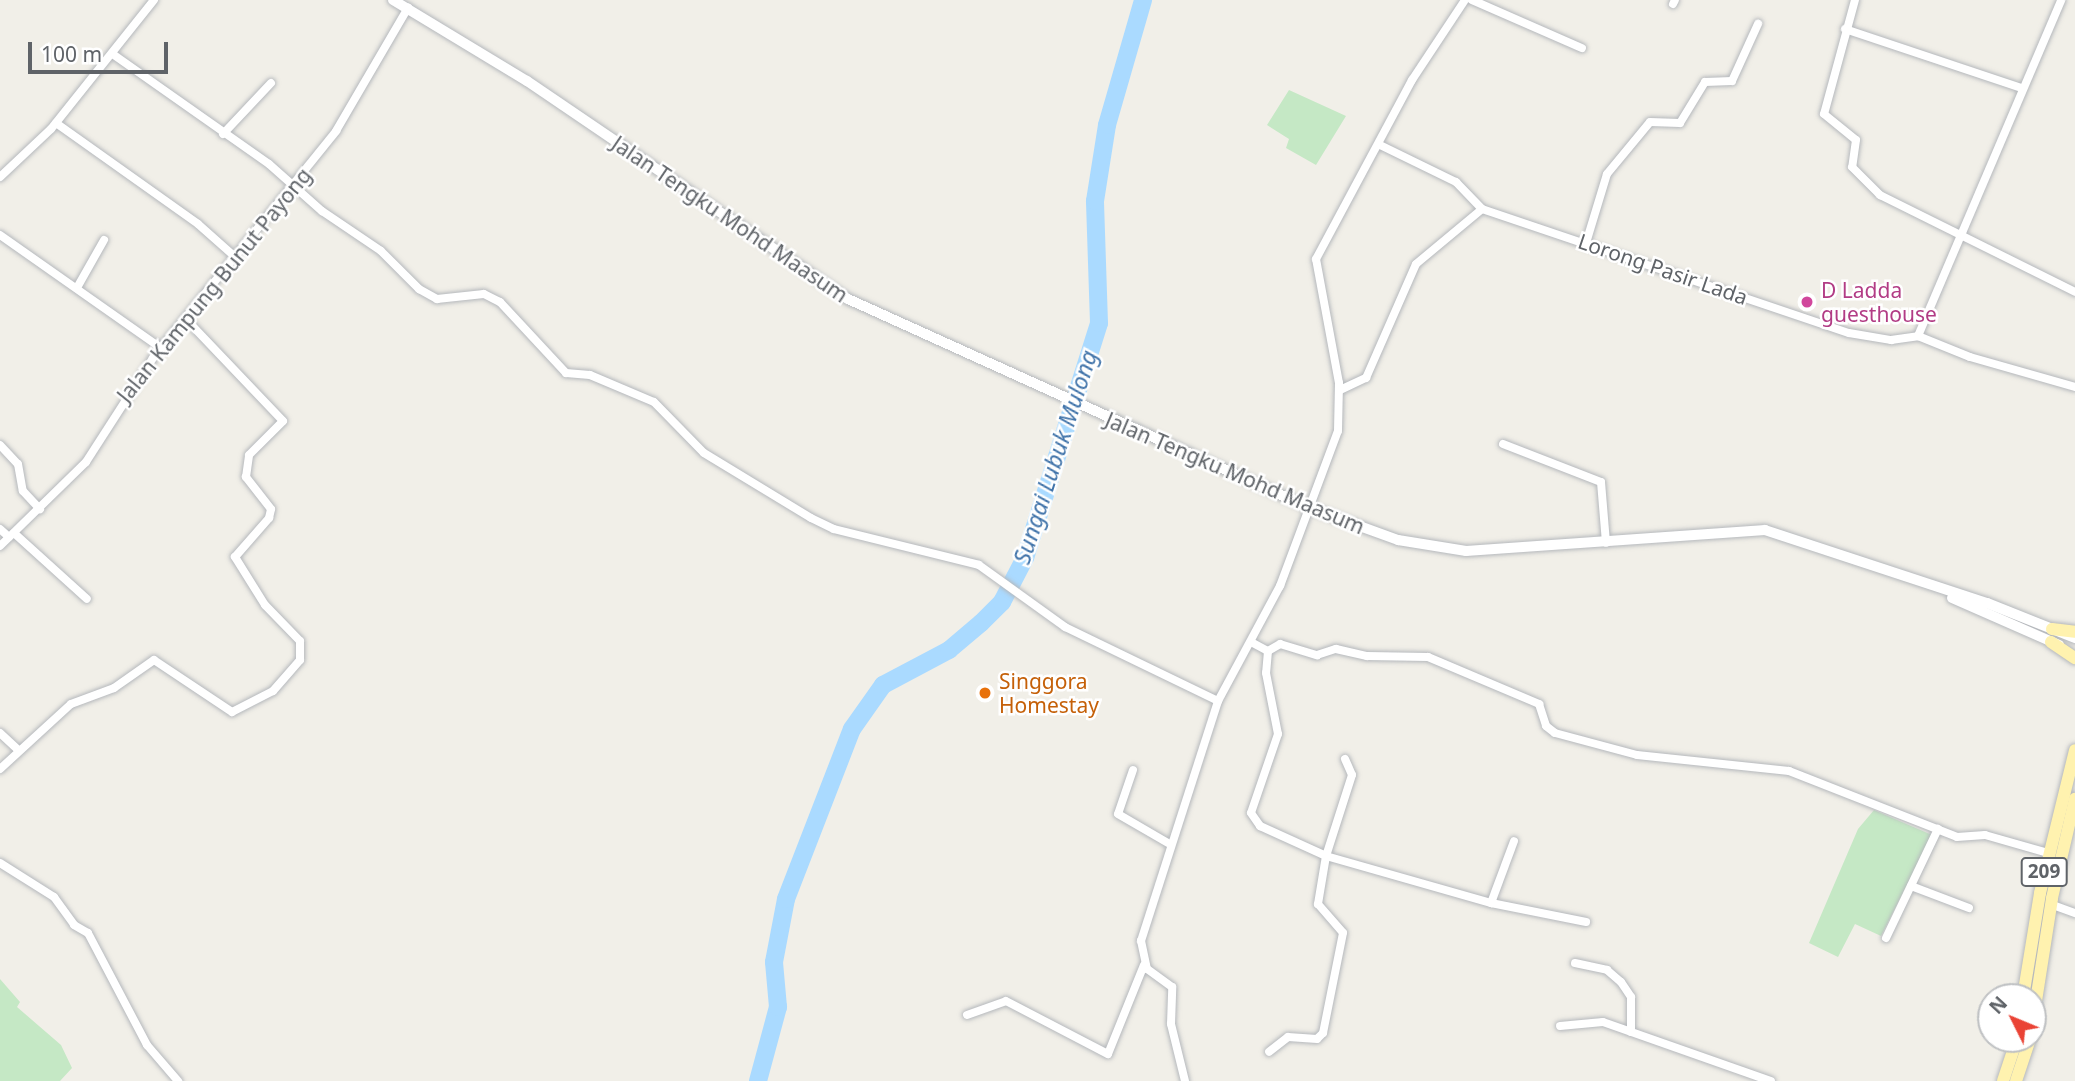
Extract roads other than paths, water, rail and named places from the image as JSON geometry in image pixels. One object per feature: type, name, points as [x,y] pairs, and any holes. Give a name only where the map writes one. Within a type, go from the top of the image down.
[{"type":"main road","name":"Jalan Tengku Mohd Maasum","points":[[393,0],[527,80],[840,294],[1136,432],[1310,508],[1431,547],[1509,552],[1765,530],[1927,586],[2051,636],[2075,652]]},
{"type":"main road","points":[[2051,636],[2075,632]]},
{"type":"main road","name":"Jalan Tengku Mohd Maasum","points":[[2051,636],[2075,638]]},
{"type":"main road","points":[[2051,636],[2075,658]]},
{"type":"main road","name":"209","points":[[2025,983],[2048,853],[2075,750]]},
{"type":"main road","name":"209","points":[[2038,983],[2050,904],[2075,799]]},
{"type":"main road","points":[[2003,1081],[2012,1053]]},
{"type":"main road","points":[[2016,1081],[2025,1053]]},
{"type":"street","points":[[0,177],[56,123],[114,55],[154,0]]},
{"type":"street","points":[[967,1015],[1006,1000],[1108,1054],[1144,965],[1140,941],[1168,843],[1218,701],[1280,586],[1338,431],[1340,390],[1316,260],[1380,145],[1412,80],[1465,0]]},
{"type":"street","points":[[1472,0],[1582,48]]},
{"type":"street","points":[[1855,0],[1824,114],[1856,140],[1852,167],[1880,195],[2075,292]]},
{"type":"street","points":[[1918,336],[2021,88],[2061,0]]},
{"type":"street","name":"Jalan Kampung Bunut Payong","points":[[0,546],[86,461],[114,411],[161,348],[337,131],[408,8]]},
{"type":"street","points":[[1586,243],[1606,174],[1650,122],[1680,123],[1705,82],[1732,82],[1758,24]]},
{"type":"street","points":[[1845,29],[2021,88]]},
{"type":"street","points":[[114,55],[381,251],[419,289],[437,299],[484,294],[500,302],[566,373],[590,375],[654,402],[704,453],[811,518],[834,528],[957,558],[993,574],[1065,627],[1218,701]]},
{"type":"street","points":[[222,134],[271,83]]},
{"type":"street","points":[[56,123],[198,223],[234,256]]},
{"type":"street","points":[[1340,390],[1366,378],[1416,264],[1482,209],[1456,182],[1380,145]]},
{"type":"street","name":"Lorong Pasir Lada","points":[[1482,209],[1849,333],[1891,340],[1918,336],[1970,357],[2075,387]]},
{"type":"street","points":[[0,234],[78,286],[161,348]]},
{"type":"street","points":[[78,286],[104,240]]},
{"type":"street","points":[[0,769],[71,704],[114,688],[154,660],[232,712],[273,691],[300,660],[300,640],[265,605],[235,558],[269,519],[271,509],[245,466],[256,445],[284,421],[184,318]]},
{"type":"street","points":[[1503,444],[1601,482],[1606,543]]},
{"type":"street","points":[[0,445],[18,464],[23,491],[40,509]]},
{"type":"street","points":[[0,529],[12,535],[87,599]]},
{"type":"street","points":[[1251,642],[1268,651]]},
{"type":"street","points":[[1268,651],[1280,644],[1317,656],[1336,649],[1367,656],[1428,657],[1539,704],[1546,726],[1555,733],[1637,755],[1789,771],[1938,829],[2048,853]]},
{"type":"street","points":[[1268,651],[1266,673],[1278,734],[1251,813],[1260,826],[1326,856],[1491,903],[1587,922]]},
{"type":"street","points":[[0,733],[18,750]]},
{"type":"street","points":[[1269,1052],[1288,1037],[1317,1039],[1323,1033],[1343,933],[1318,904],[1326,856],[1352,775],[1345,759]]},
{"type":"street","points":[[1133,769],[1118,814],[1168,843]]},
{"type":"street","points":[[1886,938],[1938,829]]},
{"type":"street","points":[[1491,903],[1514,841]]},
{"type":"street","points":[[0,863],[54,897],[74,925],[88,933],[147,1045],[178,1081]]},
{"type":"street","points":[[1911,886],[1969,908]]},
{"type":"street","points":[[2050,904],[2075,913]]},
{"type":"street","points":[[1575,963],[1607,970],[1621,982],[1631,997],[1631,1032]]},
{"type":"street","points":[[1144,965],[1172,987],[1171,1024],[1185,1081]]},
{"type":"street","points":[[1560,1026],[1594,1020],[1771,1081]]},
{"type":"waterway","name":"Sungai Lubuk Mulong","points":[[758,1081],[778,1007],[774,962],[786,899],[852,729],[883,685],[949,650],[981,623],[1002,602],[1025,558],[1099,323],[1095,201],[1107,125],[1143,0]]},
{"type":"place","name":"D Ladda guesthouse","points":[[1807,302]]},
{"type":"place","name":"Singgora Homestay","points":[[985,693]]}]
